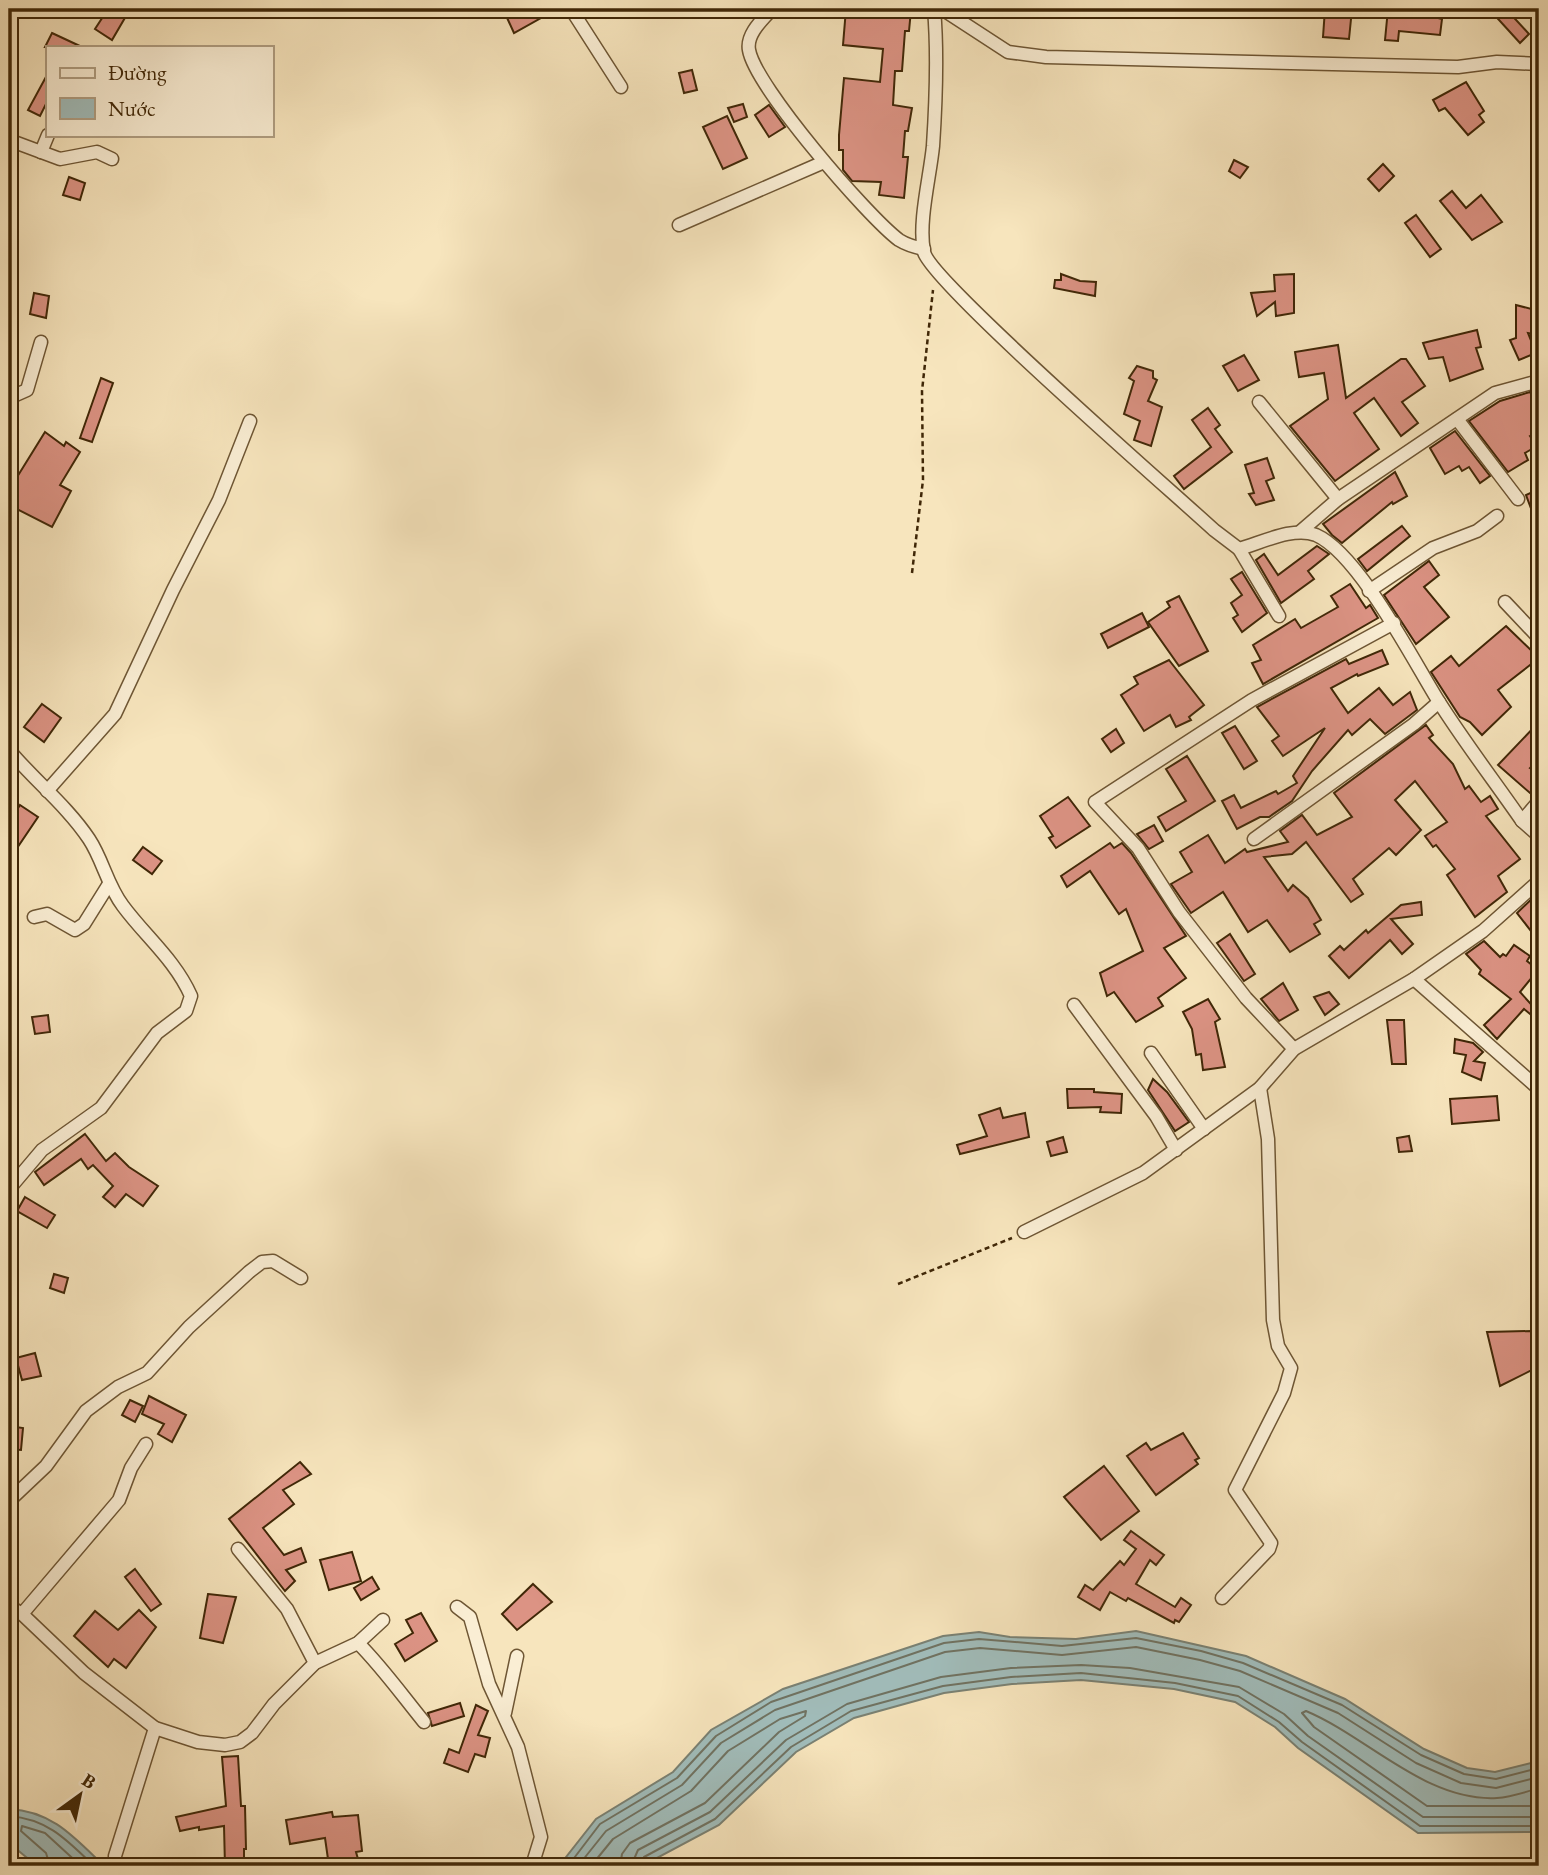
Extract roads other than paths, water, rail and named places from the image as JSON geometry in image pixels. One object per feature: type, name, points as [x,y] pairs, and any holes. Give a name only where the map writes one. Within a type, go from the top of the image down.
[{"type":"street","points":[[571,9],[621,87]]},
{"type":"street","points":[[772,9],[752,33],[749,51],[779,103],[824,162],[897,238],[909,246],[924,249]]},
{"type":"street","points":[[934,9],[937,39],[933,145],[924,249],[936,269],[982,317],[1214,530],[1239,549],[1279,616]]},
{"type":"street","points":[[942,9],[1009,52],[1046,57],[1458,67],[1497,61],[1539,64]]},
{"type":"street","points":[[41,152],[47,136]]},
{"type":"street","points":[[9,141],[60,159],[97,152],[112,159]]},
{"type":"street","points":[[679,225],[824,162]]},
{"type":"street","points":[[9,398],[27,390],[41,342]]},
{"type":"street","points":[[1239,549],[1301,531],[1338,499],[1496,393],[1539,381]]},
{"type":"street","points":[[1259,402],[1338,499]]},
{"type":"street","points":[[1457,419],[1518,499]]},
{"type":"street","points":[[47,791],[115,715],[173,590],[219,500],[250,421]]},
{"type":"street","points":[[1369,592],[1433,548],[1477,531],[1497,516]]},
{"type":"street","points":[[1301,531],[1318,536],[1332,547],[1394,623],[1439,702],[1522,821],[1539,836]]},
{"type":"street","points":[[1505,602],[1539,638]]},
{"type":"street","points":[[1294,1049],[1246,998],[1179,912],[1138,848],[1095,802],[1252,700],[1394,623]]},
{"type":"street","points":[[1254,839],[1414,724],[1439,702]]},
{"type":"street","points":[[9,750],[90,839],[109,884],[124,908],[157,943],[183,979],[191,996],[190,1004],[179,1017],[157,1033],[101,1108],[42,1150],[9,1189]]},
{"type":"street","points":[[1522,821],[1539,801]]},
{"type":"street","points":[[1024,1232],[1143,1174],[1260,1088],[1294,1049],[1414,979],[1483,931],[1539,881]]},
{"type":"street","points":[[34,916],[47,915],[75,930],[84,924],[109,884]]},
{"type":"street","points":[[1414,979],[1539,1088]]},
{"type":"street","points":[[1074,1005],[1156,1116],[1176,1150]]},
{"type":"street","points":[[1151,1053],[1204,1129]]},
{"type":"street","points":[[1222,1598],[1269,1549],[1271,1543],[1235,1490],[1284,1392],[1291,1368],[1278,1346],[1272,1320],[1274,1278],[1268,1139],[1260,1088]]},
{"type":"street","points":[[9,1501],[46,1466],[86,1411],[118,1387],[147,1373],[189,1328],[262,1262],[273,1261],[301,1278]]},
{"type":"street","points":[[22,1614],[119,1500],[131,1468],[146,1444]]},
{"type":"street","points":[[237,1549],[287,1609],[315,1663]]},
{"type":"street","points":[[9,1606],[22,1614],[84,1673],[155,1728],[198,1742],[225,1745],[240,1742],[253,1733],[274,1704],[315,1663],[358,1643],[383,1620]]},
{"type":"street","points":[[457,1607],[470,1617],[489,1684],[505,1713],[518,1747],[541,1837],[531,1866]]},
{"type":"street","points":[[358,1643],[379,1664],[394,1689],[424,1722]]},
{"type":"street","points":[[505,1713],[517,1656]]},
{"type":"street","points":[[115,1866],[115,1856],[155,1728]]},
{"type":"water","points":[[1136,1631],[1246,1656],[1345,1699],[1424,1749],[1467,1768],[1495,1772],[1539,1761],[1539,1832],[1418,1833],[1298,1748],[1275,1727],[1235,1702],[1174,1689],[1081,1680],[1012,1684],[944,1693],[854,1718],[796,1752],[719,1825],[642,1866],[559,1866],[596,1819],[673,1772],[711,1730],[783,1689],[943,1636],[979,1632],[1010,1637],[1076,1639]]},
{"type":"water","points":[[9,1809],[50,1820],[104,1866],[37,1866],[9,1843]]}]
